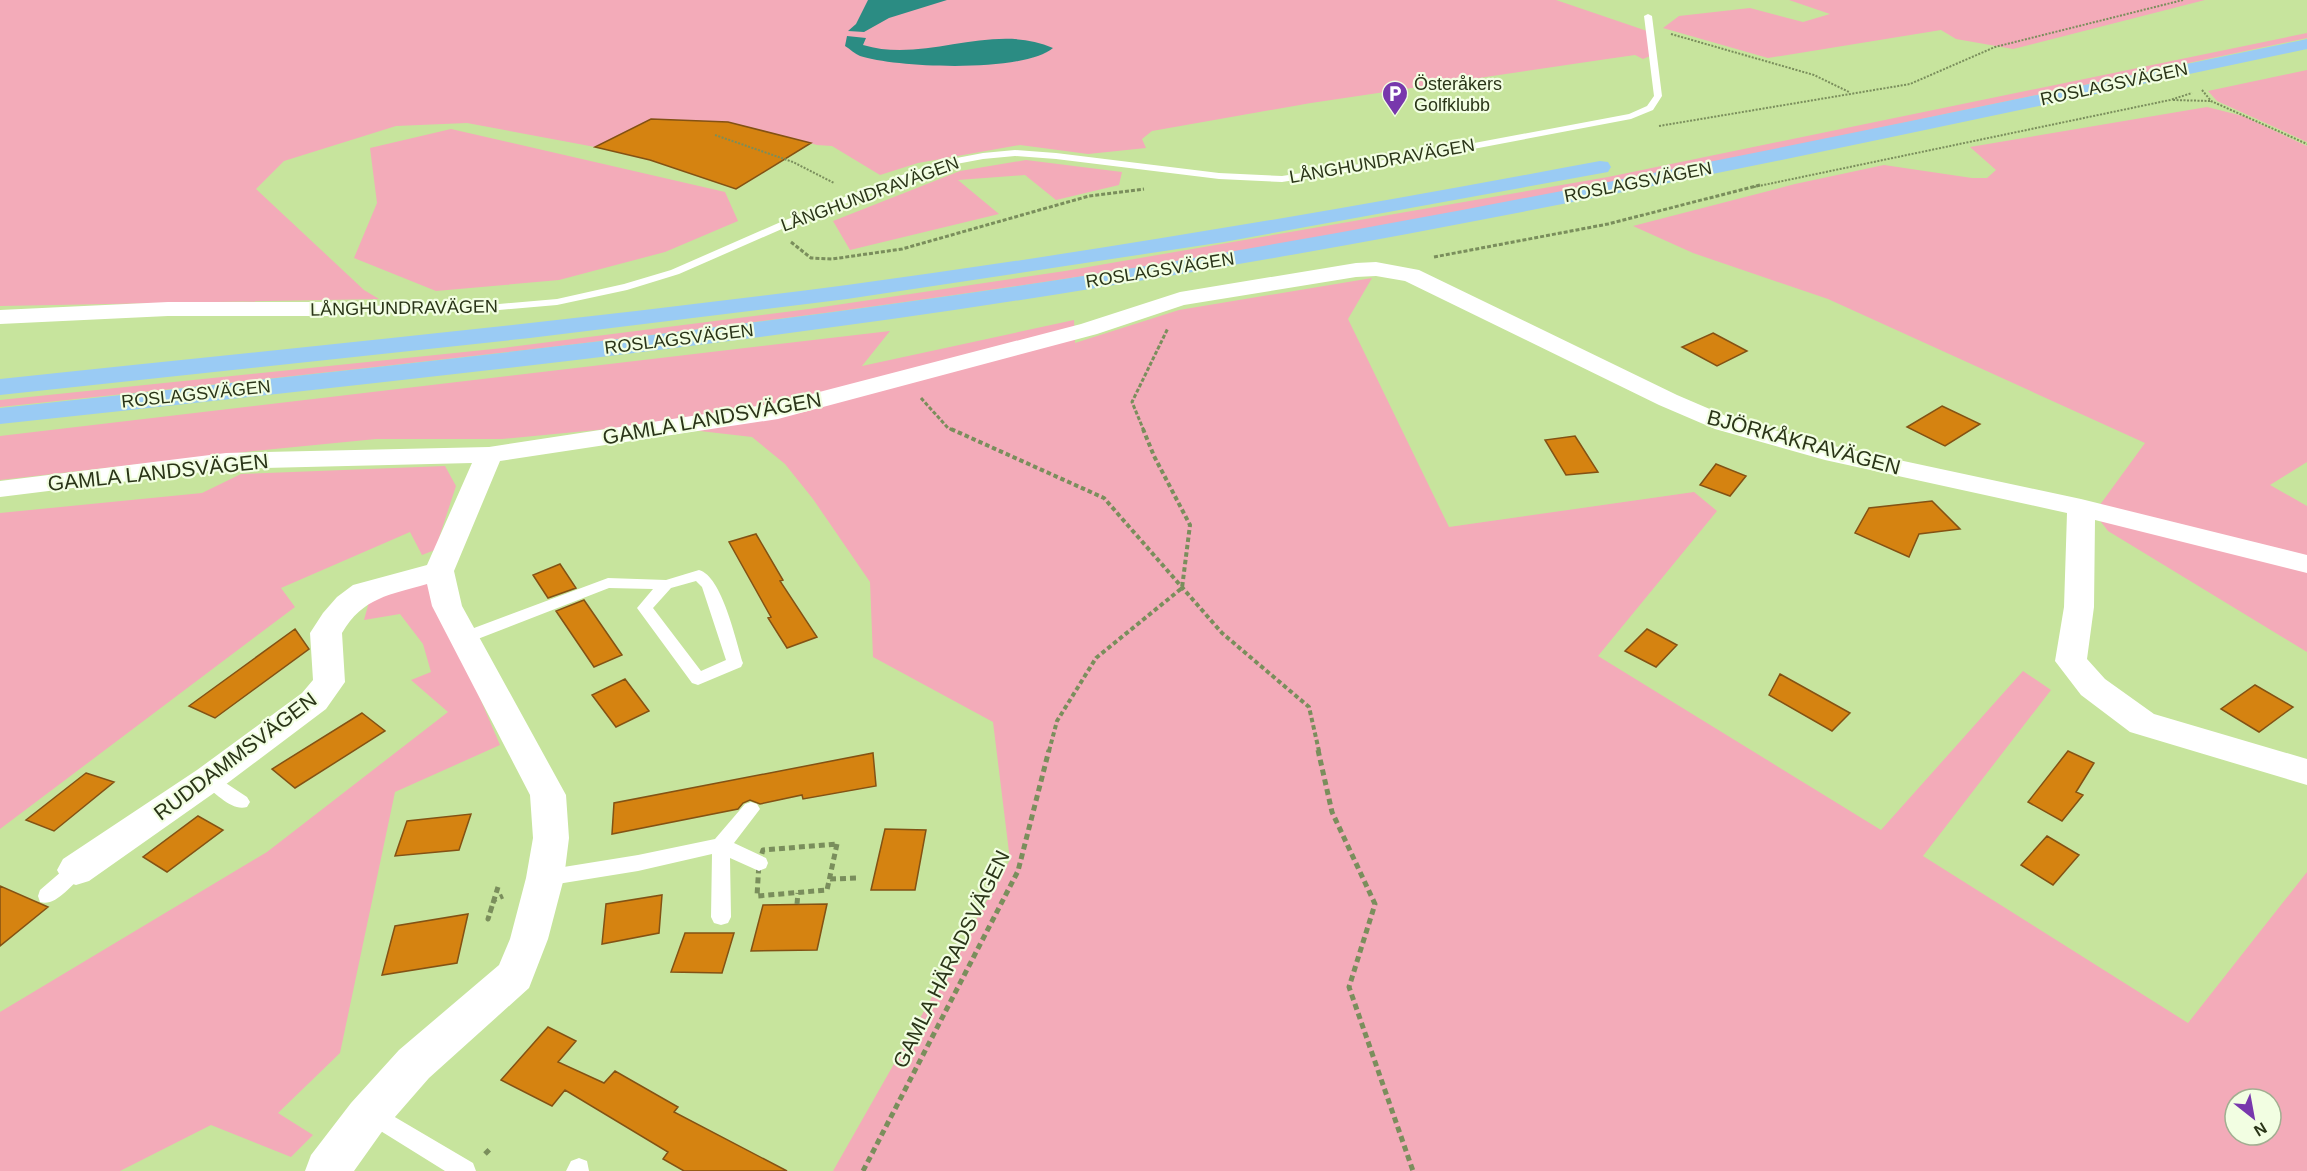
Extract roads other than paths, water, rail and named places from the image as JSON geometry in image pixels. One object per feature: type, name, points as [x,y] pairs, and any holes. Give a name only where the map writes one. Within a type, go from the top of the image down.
[{"type":"main road","name":"ROSLAGSVÄGEN","points":[[1965,93],[2307,24]]},
{"type":"main road","name":"ROSLAGSVÄGEN","points":[[0,416],[681,340],[1093,282],[1507,209],[2307,44]]},
{"type":"main road","name":"ROSLAGSVÄGEN","points":[[0,387],[477,337],[848,291],[1242,232],[1626,162]]},
{"type":"street","name":"GAMLA LANDSVÄGEN","points":[[0,489],[226,461],[489,455],[778,411],[1089,329],[1180,299],[1356,270],[1402,273]]},
{"type":"street","name":"BJÖRKÅKRAVÄGEN","points":[[1402,273],[1668,400],[1724,424],[1825,452],[2081,508],[2307,564]]},
{"type":"street","name":"LÅNGHUNDRAVÄGEN","points":[[0,317],[168,309],[329,309]]},
{"type":"street","points":[[327,1171],[371,1113],[414,1064],[515,976],[529,939],[545,878],[551,838],[548,795],[447,606],[440,571],[489,455]]},
{"type":"street","points":[[2081,508],[2079,607],[2071,660],[2093,687],[2142,723],[2307,772]]},
{"type":"street","name":"RUDDAMMSVÄGEN","points":[[76,870],[209,779],[314,701],[329,682],[326,633],[348,604],[364,592],[440,571]]},
{"type":"lane","name":"LÅNGHUNDRAVÄGEN","points":[[329,309],[488,308],[557,302],[627,286],[675,272],[787,223],[859,195],[950,162],[983,156],[1015,153],[1219,176],[1282,179],[1373,165],[1631,116],[1650,108],[1658,96],[1648,16]]},
{"type":"lane","points":[[464,638],[608,583],[666,585],[699,575],[709,585],[735,663],[698,679],[645,608],[666,585]]},
{"type":"lane","points":[[209,779],[241,802]]},
{"type":"lane","points":[[721,917],[721,845],[751,809]]},
{"type":"lane","points":[[545,878],[638,863],[721,845],[761,856]]},
{"type":"lane","points":[[47,896],[76,870]]},
{"type":"lane","points":[[371,1113],[465,1171]]},
{"type":"water","points":[[868,0],[947,0],[889,18],[864,32],[848,31],[856,24]]},
{"type":"water","points":[[847,36],[866,38],[863,45],[887,49],[911,50],[1006,39],[1030,41],[1053,48],[1038,56],[989,65],[930,65],[860,56],[845,46]]},
{"type":"place","name":"Österåkers Golfklubb","points":[[1395,117]]}]
